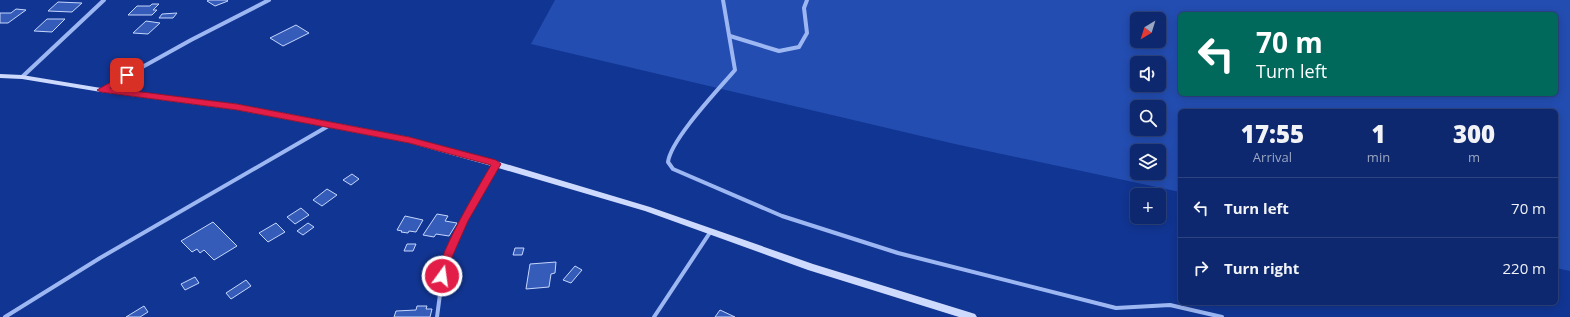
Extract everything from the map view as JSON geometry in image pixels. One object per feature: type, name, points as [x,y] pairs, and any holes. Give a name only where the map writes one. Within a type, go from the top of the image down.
[{"type":"main road","points":[[0,76],[22,77],[101,90],[237,107],[409,140],[647,209],[811,267],[972,317]]},
{"type":"street","points":[[22,77],[104,0]]},
{"type":"street","points":[[101,90],[191,40],[269,0]]},
{"type":"street","points":[[723,0],[735,70],[680,136],[670,154],[668,162],[673,169],[782,216],[898,253],[1116,308],[1170,305],[1222,317]]},
{"type":"street","points":[[730,36],[779,51],[799,47],[807,33],[804,8],[807,0]]},
{"type":"street","points":[[5,317],[100,258],[330,125]]},
{"type":"street","points":[[437,317],[444,264],[464,221],[496,164]]},
{"type":"street","points":[[654,317],[711,231]]},
{"type":"shaded area","points":[[555,0],[1570,0],[1570,271],[1558,268],[1558,109],[1178,109],[1178,192],[955,144],[531,44]]},
{"type":"building","points":[[207,1],[228,1],[215,6]]},
{"type":"building","points":[[58,2],[82,3],[72,12],[48,11]]},
{"type":"building","points":[[152,4],[159,4],[153,10],[157,10],[152,15],[128,15],[137,6],[150,6]]},
{"type":"building","points":[[16,9],[26,10],[8,23],[0,23],[0,13],[11,13]]},
{"type":"building","points":[[177,13],[173,18],[159,18],[162,14]]},
{"type":"building","points":[[47,19],[65,19],[52,32],[34,31]]},
{"type":"building","points":[[146,21],[160,23],[148,34],[133,33]]},
{"type":"building","points":[[296,25],[309,33],[283,46],[270,38]]},
{"type":"building","points":[[352,174],[359,179],[351,185],[343,180]]},
{"type":"building","points":[[327,189],[337,195],[322,206],[313,200]]},
{"type":"building","points":[[301,208],[309,215],[295,224],[287,217]]},
{"type":"building","points":[[437,214],[448,216],[445,221],[457,223],[449,236],[436,234],[434,237],[423,235]]},
{"type":"building","points":[[405,216],[423,220],[416,232],[409,231],[408,233],[397,230]]},
{"type":"building","points":[[213,222],[237,246],[214,260],[204,250],[200,253],[197,249],[192,252],[181,241]]},
{"type":"building","points":[[276,223],[285,232],[268,242],[259,233]]},
{"type":"building","points":[[308,223],[314,227],[303,235],[297,231]]},
{"type":"building","points":[[407,244],[416,244],[413,251],[404,251]]},
{"type":"building","points":[[515,248],[524,248],[522,255],[513,255]]},
{"type":"building","points":[[556,262],[555,273],[551,274],[549,287],[526,289],[530,264]]},
{"type":"building","points":[[575,266],[582,270],[571,283],[563,280]]},
{"type":"building","points":[[195,277],[199,283],[185,290],[181,284]]},
{"type":"building","points":[[246,280],[251,286],[231,299],[226,293]]},
{"type":"building","points":[[144,306],[148,312],[140,317],[126,317]]},
{"type":"building","points":[[417,306],[427,306],[426,309],[432,309],[430,317],[394,317],[396,311],[416,310]]},
{"type":"building","points":[[720,310],[735,317],[715,317]]},
{"type":"route","points":[[127,75],[101,90],[237,107],[409,140],[496,164],[464,221],[444,264],[442,276]]}]
